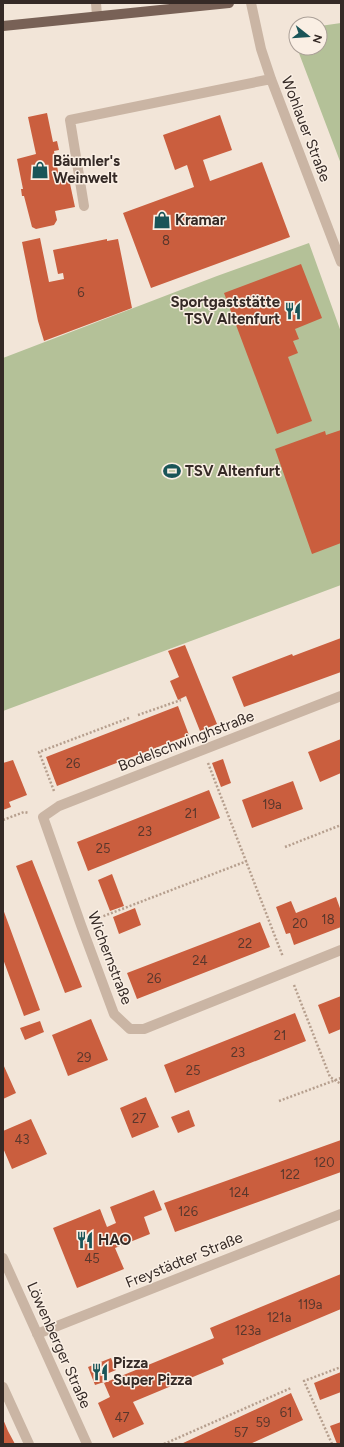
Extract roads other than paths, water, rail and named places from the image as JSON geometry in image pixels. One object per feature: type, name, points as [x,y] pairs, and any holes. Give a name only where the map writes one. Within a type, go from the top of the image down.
[{"type":"main road","points":[[3,26],[229,3]]},
{"type":"street","points":[[96,3],[97,16]]},
{"type":"street","name":"Wohlauer Straße","points":[[251,3],[261,49],[270,79],[341,262]]},
{"type":"street","points":[[84,206],[70,120],[270,79]]},
{"type":"street","name":"Bodelschwinghstraße","points":[[43,816],[59,806],[341,696]]},
{"type":"street","name":"Wichernstraße","points":[[43,816],[114,1014],[130,1029],[144,1029],[341,950]]},
{"type":"street","name":"Freystädter Straße","points":[[37,1334],[341,1214]]},
{"type":"street","name":"Löwenberger Straße","points":[[3,1258],[87,1444]]},
{"type":"street","points":[[3,1387],[29,1444]]},
{"type":"place","name":"Bäumler's Weinwelt","points":[[40,170]]},
{"type":"place","name":"Kramar","points":[[162,220]]},
{"type":"place","name":"Sportgaststätte TSV Altenfurt","points":[[293,311]]},
{"type":"place","name":"TSV Altenfurt","points":[[172,471]]},
{"type":"place","name":"HAO","points":[[85,1240]]},
{"type":"place","name":"Pizza Super Pizza","points":[[100,1372]]}]
